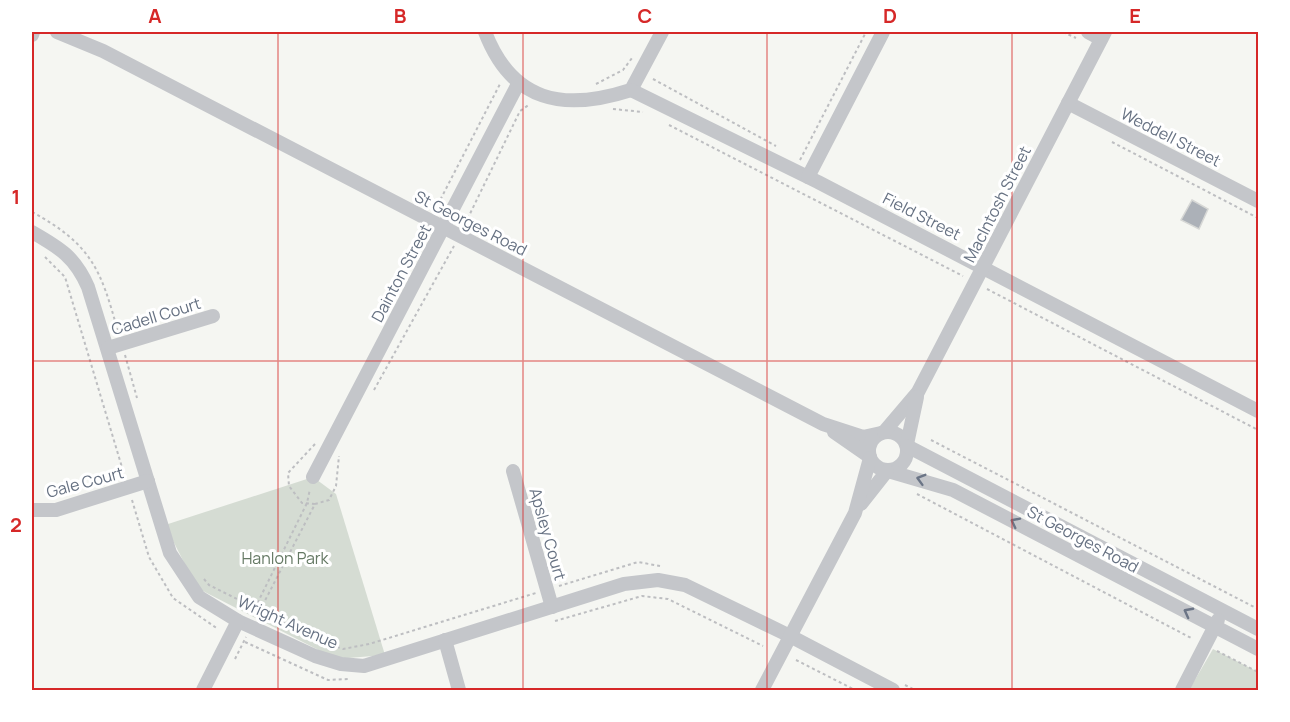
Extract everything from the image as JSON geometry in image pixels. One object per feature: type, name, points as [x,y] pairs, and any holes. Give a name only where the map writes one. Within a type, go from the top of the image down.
[{"type":"street","name":"St Georges Road","points":[[57,32],[103,51],[823,424],[870,458]]},
{"type":"street","name":"St Georges Road","points":[[75,32],[103,51]]},
{"type":"street","points":[[485,32],[494,56],[517,88],[537,94],[582,101],[631,90],[662,32]]},
{"type":"street","points":[[804,168],[883,32]]},
{"type":"street","points":[[1083,35],[1103,35]]},
{"type":"street","name":"MacIntosh Street","points":[[882,433],[918,392],[1103,35]]},
{"type":"street","name":"Dainton Street","points":[[313,477],[517,88]]},
{"type":"street","name":"Field Street","points":[[631,90],[804,168],[983,266],[1258,411]]},
{"type":"street","name":"Weddell Street","points":[[1068,103],[1258,201]]},
{"type":"street","name":"Wright Avenue","points":[[32,232],[62,250],[80,267],[108,348],[170,553],[199,597],[238,621],[315,656],[341,664],[364,666],[624,584],[658,580],[685,585],[893,690]]},
{"type":"street","name":"Cadell Court","points":[[108,348],[213,316]]},
{"type":"street","name":"MacIntosh Street","points":[[907,445],[918,392]]},
{"type":"street","name":"St Georges Road","points":[[823,424],[863,436],[882,433]]},
{"type":"street","points":[[762,690],[855,513],[888,471],[904,463],[907,445],[900,435],[882,433],[872,441],[870,458],[855,513]]},
{"type":"street","name":"St Georges Road","points":[[907,445],[1258,629]]},
{"type":"street","points":[[870,458],[877,467],[888,471]]},
{"type":"street","name":"Apsley Court","points":[[513,471],[552,606]]},
{"type":"street","name":"St Georges Road","points":[[888,471],[953,490],[1258,649]]},
{"type":"street","name":"Gale Court","points":[[32,510],[56,510],[148,481]]},
{"type":"street","points":[[1041,536],[1049,520]]},
{"type":"street","points":[[1182,690],[1223,610]]},
{"type":"street","points":[[203,690],[238,621]]},
{"type":"street","points":[[445,640],[459,690]]},
{"type":"path","points":[[787,186],[804,168],[866,32]]},
{"type":"path","points":[[1063,32],[1083,35]]},
{"type":"path","points":[[595,84],[623,70],[634,55]]},
{"type":"path","points":[[657,70],[652,80],[780,147]]},
{"type":"path","points":[[501,81],[506,80],[517,88],[530,104],[539,107]]},
{"type":"path","points":[[373,393],[459,236],[520,111],[530,104]]},
{"type":"path","points":[[612,109],[644,112]]},
{"type":"path","points":[[665,122],[1258,429]]},
{"type":"path","points":[[1105,138],[1258,218]]},
{"type":"path","points":[[32,212],[54,224],[82,246],[91,259],[108,297],[138,400]]},
{"type":"path","points":[[931,440],[1258,609]]},
{"type":"path","points":[[234,661],[315,504],[329,500],[336,486],[339,454]]},
{"type":"path","points":[[238,621],[255,608],[307,504],[313,477]]},
{"type":"path","points":[[909,490],[1258,672]]},
{"type":"path","points":[[201,576],[208,585],[321,642],[343,649],[369,644],[638,562],[668,567]]},
{"type":"path","points":[[796,660],[855,690]]},
{"type":"green space","name":"Hanlon Park","points":[[313,477],[336,494],[385,655],[336,659],[197,588],[165,525]]},
{"type":"green space","points":[[1213,649],[1258,672],[1258,690],[1189,690]]},
{"type":"building","points":[[1192,200],[1208,209],[1199,229],[1181,220]]}]
